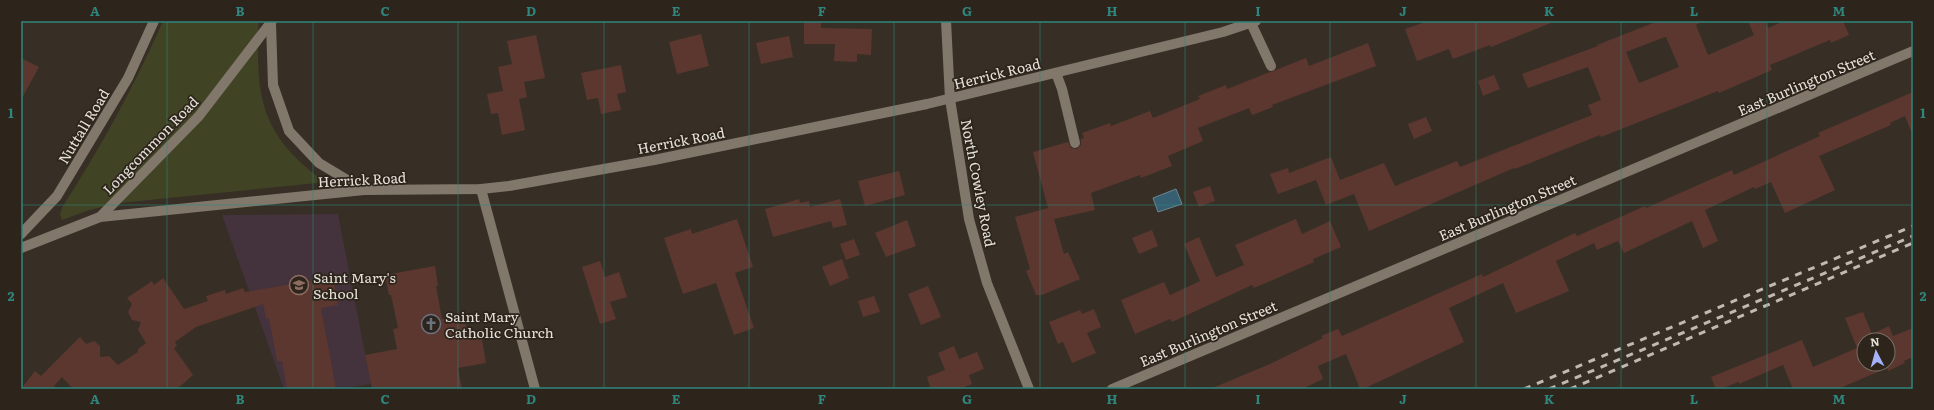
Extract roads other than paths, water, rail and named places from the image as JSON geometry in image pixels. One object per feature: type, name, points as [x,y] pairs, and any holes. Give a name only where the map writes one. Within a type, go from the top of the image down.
[{"type":"street","name":"Nuttall Road","points":[[21,234],[58,196],[128,78],[154,21]]},
{"type":"street","name":"North Cowley Road","points":[[946,21],[950,99],[969,218],[987,283],[1029,389]]},
{"type":"street","name":"Longcommon Road","points":[[272,22],[274,85],[289,131],[319,163],[364,190]]},
{"type":"street","name":"Longcommon Road","points":[[21,248],[100,218],[199,116],[272,22]]},
{"type":"street","name":"Herrick Road","points":[[100,218],[364,190],[481,189],[654,160],[950,99],[1223,32],[1253,22]]},
{"type":"street","points":[[1253,22],[1271,66]]},
{"type":"street","name":"East Burlington Street","points":[[1112,389],[1913,51]]},
{"type":"street","points":[[1056,73],[1075,143]]},
{"type":"street","points":[[481,189],[534,389]]},
{"type":"water","points":[[1176,189],[1182,204],[1158,212],[1153,198]]},
{"type":"railway","points":[[1524,389],[1913,226]]},
{"type":"railway","points":[[1549,389],[1913,236]]},
{"type":"railway","points":[[1570,389],[1913,243]]},
{"type":"place","name":"Saint Mary's School","points":[[299,285]]},
{"type":"place","name":"Saint Mary Catholic Church","points":[[431,324]]}]
